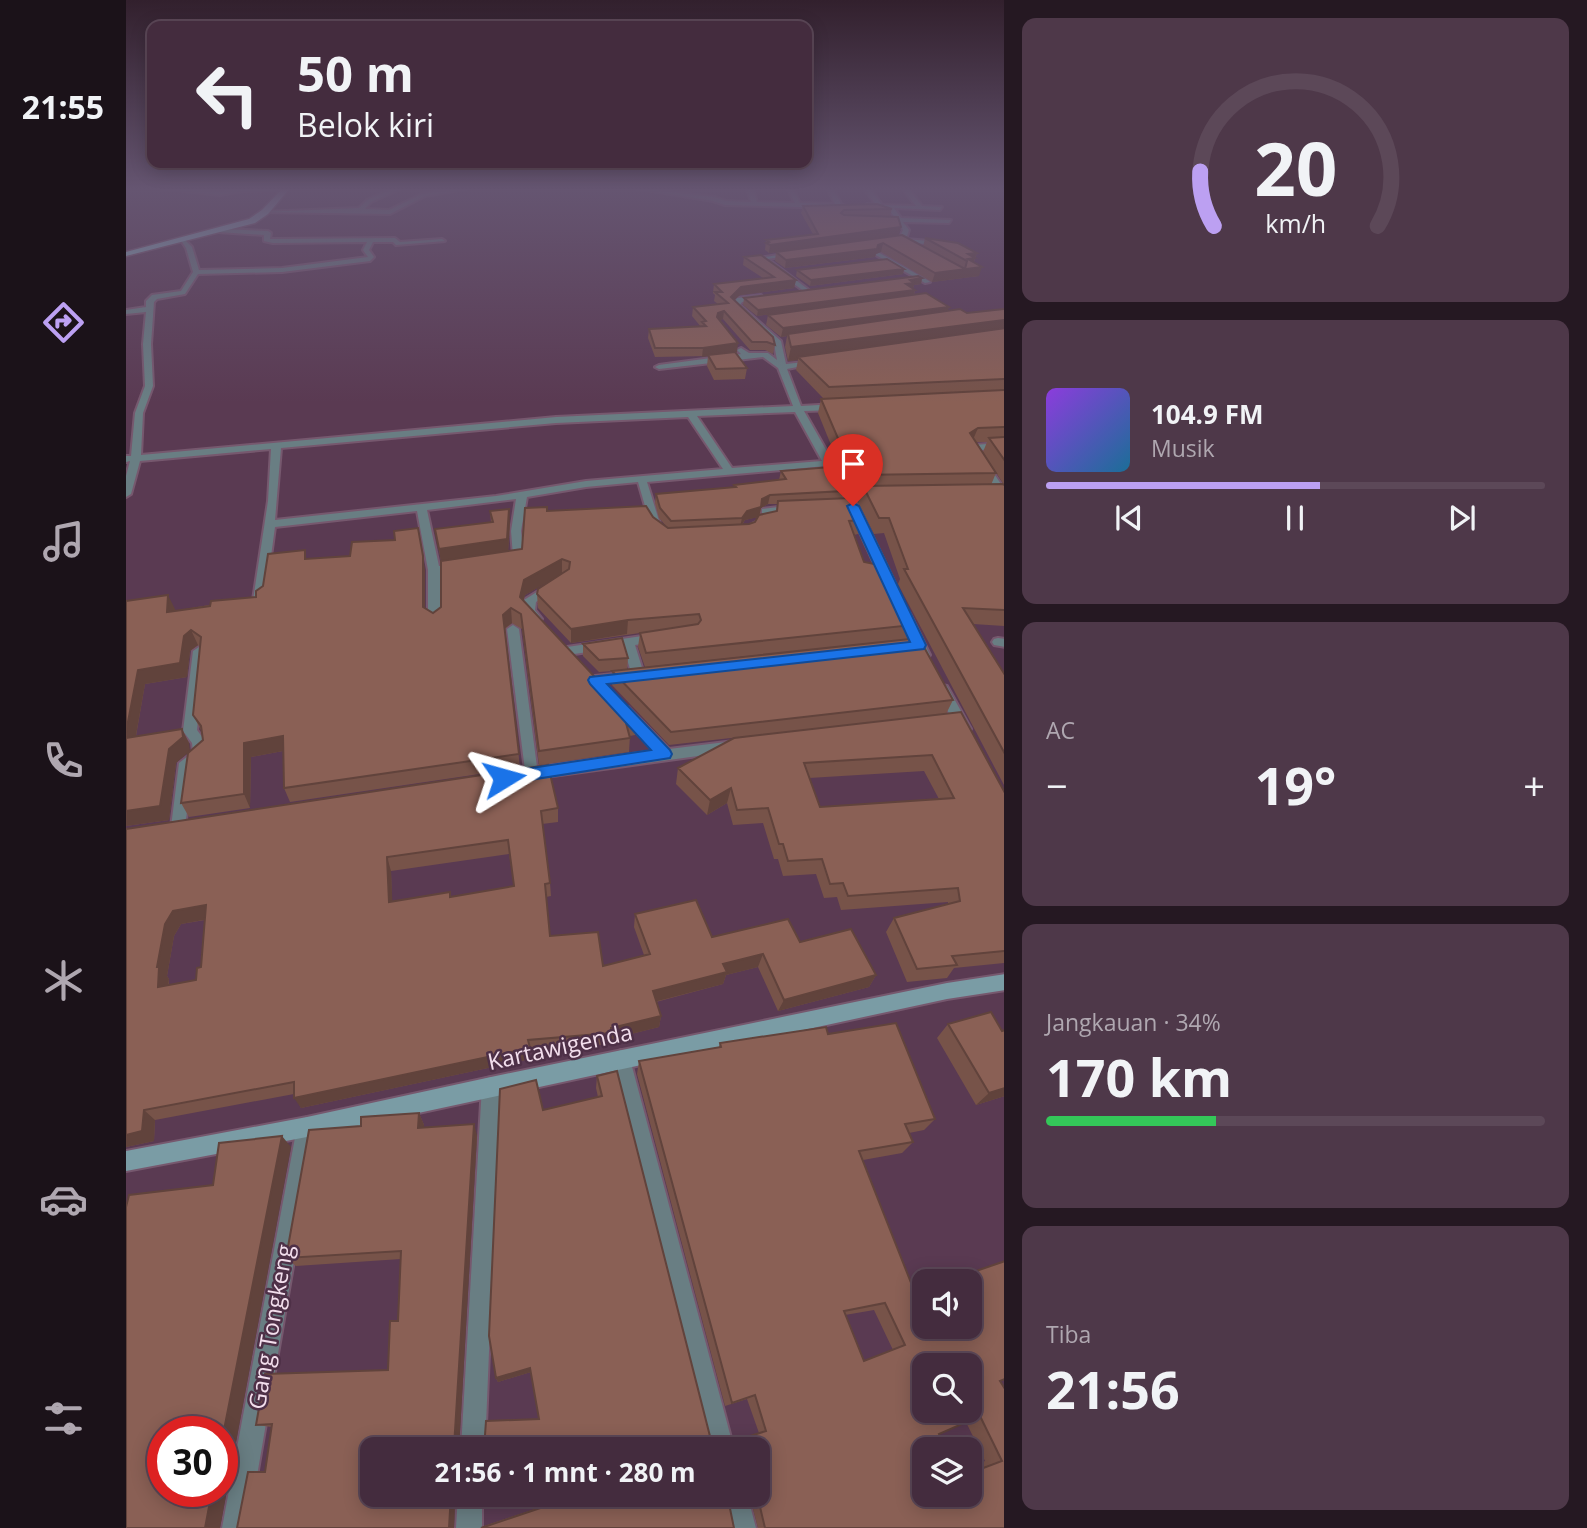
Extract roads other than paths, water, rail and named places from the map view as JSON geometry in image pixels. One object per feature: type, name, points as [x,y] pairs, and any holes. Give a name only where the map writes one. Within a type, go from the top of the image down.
[{"type":"street","points":[[126,494],[139,413],[149,386],[148,309],[151,299],[183,293],[196,272],[192,259]]},
{"type":"street","points":[[196,272],[282,270],[367,259]]},
{"type":"street","points":[[764,259],[807,291]]},
{"type":"street","points":[[875,262],[888,260],[927,282]]},
{"type":"street","points":[[783,274],[796,272]]},
{"type":"street","points":[[903,278],[917,276]]},
{"type":"street","points":[[795,293],[821,289]]},
{"type":"street","points":[[772,295],[736,302],[778,343],[782,367],[798,409],[848,502],[912,646],[930,667]]},
{"type":"street","points":[[126,312],[148,309]]},
{"type":"street","points":[[756,321],[769,320]]},
{"type":"street","points":[[778,343],[792,341]]},
{"type":"street","points":[[738,347],[747,356]]},
{"type":"street","points":[[659,367],[765,355],[782,367],[822,361]]},
{"type":"street","points":[[131,458],[556,420],[853,406]]},
{"type":"street","points":[[690,413],[730,473]]},
{"type":"street","points":[[260,600],[276,446]]},
{"type":"street","points":[[1002,497],[972,448],[1004,446]]},
{"type":"street","points":[[270,524],[522,495],[562,487],[827,463]]},
{"type":"street","points":[[989,477],[1004,477]]},
{"type":"street","points":[[642,481],[653,521],[658,531],[666,536]]},
{"type":"street","points":[[501,562],[519,558],[516,531],[522,495]]},
{"type":"street","points":[[848,502],[861,495]]},
{"type":"street","points":[[986,495],[1002,497]]},
{"type":"street","points":[[421,507],[434,570],[434,621]]},
{"type":"street","points":[[746,533],[750,525],[768,521],[766,511],[808,508]]},
{"type":"street","points":[[434,570],[474,565]]},
{"type":"street","points":[[563,579],[530,600],[528,605],[532,615],[664,754]]},
{"type":"street","points":[[513,629],[524,775],[745,745]]},
{"type":"street","points":[[581,666],[627,642],[665,636]]},
{"type":"street","points":[[581,666],[645,674],[627,642]]},
{"type":"street","points":[[178,827],[186,763],[200,754],[199,742],[190,731],[199,651]]},
{"type":"street","points":[[936,678],[953,721],[971,743]]},
{"type":"street","name":"Kartawigenda","points":[[126,1161],[307,1127],[947,991],[1004,982]]},
{"type":"street","points":[[621,1059],[719,1437]]},
{"type":"street","points":[[473,1437],[491,1086]]},
{"type":"street","name":"Gang Tongkeng","points":[[235,1528],[307,1127]]},
{"type":"street","points":[[469,1528],[470,1507]]},
{"type":"street","points":[[737,1507],[743,1528]]}]
